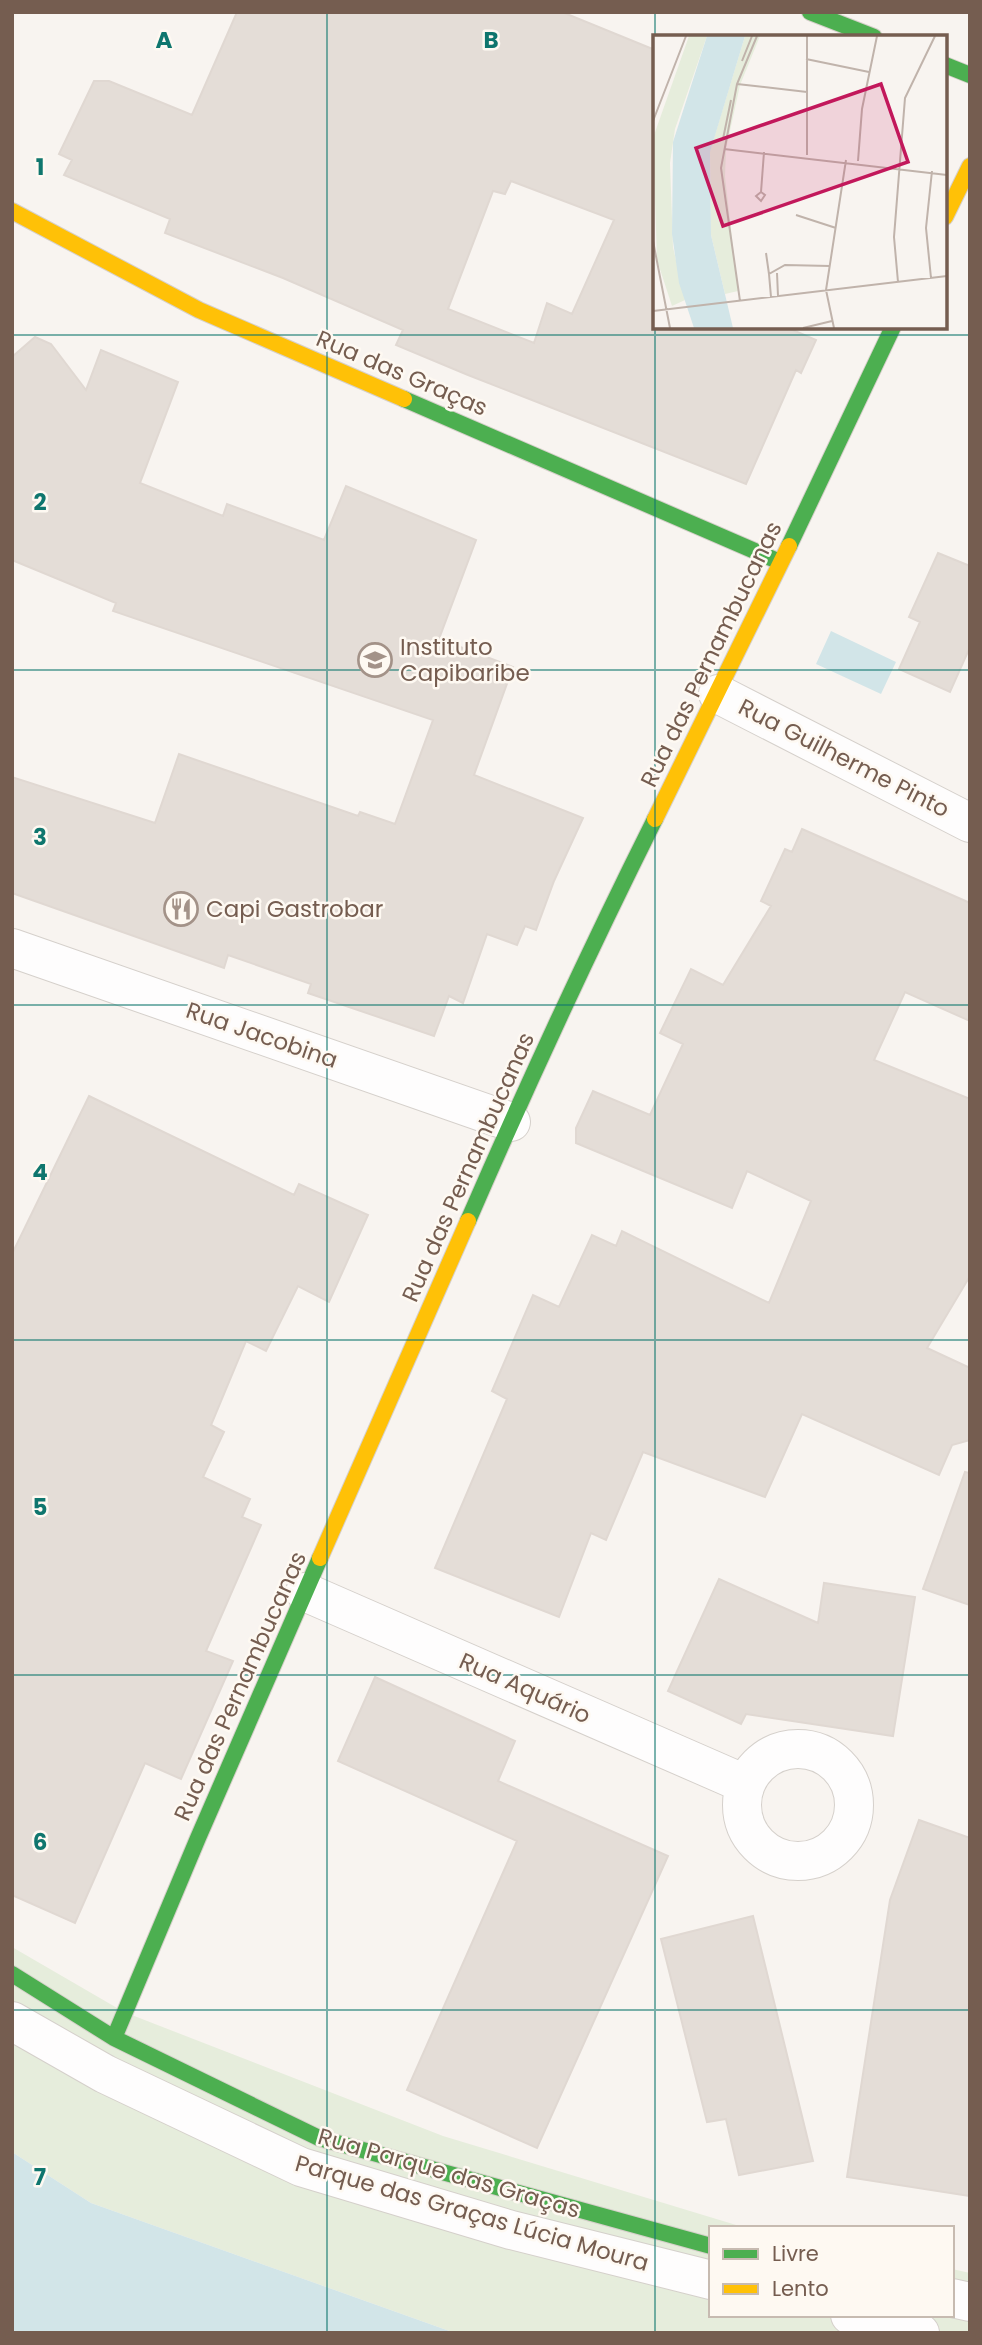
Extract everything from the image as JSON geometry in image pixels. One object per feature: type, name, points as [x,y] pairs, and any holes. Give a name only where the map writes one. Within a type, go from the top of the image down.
[{"type":"street","points":[[810,12],[869,35]]},
{"type":"street","points":[[947,66],[970,75]]},
{"type":"street","points":[[947,213],[970,166]]},
{"type":"street","name":"Rua das Graças","points":[[12,211],[199,310],[780,562]]},
{"type":"street","name":"Rua das Pernambucanas","points":[[114,2038],[305,1592],[511,1122],[612,906],[718,694],[892,329]]},
{"type":"street","name":"Rua Guilherme Pinto","points":[[718,694],[970,823]]},
{"type":"street","name":"Rua Jacobina","points":[[12,948],[511,1122]]},
{"type":"street","name":"Rua Aquário","points":[[305,1592],[744,1784]]},
{"type":"street","name":"Rua Parque das Graças","points":[[12,1974],[114,2038],[319,2138],[709,2245]]},
{"type":"street","name":"Parque das Graças Lúcia Moura","points":[[12,2021],[105,2074],[301,2167],[511,2230],[709,2280]]},
{"type":"street","points":[[858,2317],[920,2333]]},
{"type":"green space","points":[[12,1947],[124,2012],[443,2136],[739,2226],[709,2226],[709,2317],[954,2317],[954,2269],[970,2273],[970,2333],[455,2333],[91,2203],[12,2152]]},
{"type":"shaded area","points":[[831,631],[896,662],[881,694],[816,664]]},
{"type":"shaded area","points":[[12,2152],[91,2203],[455,2333],[12,2333]]},
{"type":"building","points":[[237,12],[562,12],[653,49],[653,329],[791,329],[816,340],[801,373],[796,370],[746,484],[396,345],[403,330],[283,278],[165,233],[170,219],[64,175],[72,160],[59,154],[94,81],[109,81],[192,115]],"holes":[[[511,181],[614,220],[572,314],[547,303],[534,343],[448,309],[493,191],[505,194]]]},
{"type":"building","points":[[35,337],[51,344],[86,390],[101,350],[178,382],[140,483],[223,516],[227,504],[324,540],[346,486],[476,540],[439,639],[513,667],[474,775],[583,818],[554,881],[536,930],[525,926],[517,945],[487,934],[463,1003],[449,996],[434,1036],[308,993],[311,984],[228,955],[224,968],[12,893],[12,777],[155,823],[179,754],[358,816],[360,812],[395,824],[433,720],[113,611],[116,603],[12,560],[12,357]]},
{"type":"building","points":[[938,553],[970,566],[970,647],[950,692],[899,669],[920,622],[909,617]]},
{"type":"building","points":[[802,829],[970,903],[970,1021],[905,992],[874,1060],[970,1099],[970,1276],[927,1348],[970,1368],[970,1440],[952,1445],[939,1475],[802,1414],[765,1497],[643,1452],[606,1540],[591,1533],[559,1617],[435,1568],[507,1399],[492,1391],[533,1295],[559,1307],[592,1235],[616,1246],[622,1231],[769,1303],[811,1201],[747,1171],[732,1208],[576,1143],[576,1128],[593,1091],[650,1115],[683,1044],[660,1033],[691,969],[723,985],[771,906],[761,901],[785,849],[792,852]]},
{"type":"building","points":[[89,1096],[294,1195],[299,1184],[368,1215],[329,1302],[298,1286],[266,1351],[246,1341],[211,1425],[224,1432],[203,1477],[250,1499],[242,1517],[261,1525],[206,1651],[233,1661],[181,1779],[145,1763],[75,1923],[12,1895],[12,1254]]},
{"type":"building","points":[[965,1472],[970,1473],[970,1605],[923,1589]]},
{"type":"building","points":[[719,1579],[818,1623],[824,1583],[915,1597],[893,1736],[746,1714],[741,1724],[668,1691]]},
{"type":"building","points":[[375,1677],[515,1741],[498,1781],[668,1856],[537,2148],[407,2090],[517,1841],[338,1761]]},
{"type":"building","points":[[919,1820],[970,1838],[970,2196],[847,2177],[890,1900]]},
{"type":"building","points":[[753,1916],[813,2161],[739,2175],[726,2119],[707,2122],[661,1939]]},
{"type":"traffic: fast","points":[[810,12],[869,35]]},
{"type":"traffic: fast","points":[[947,66],[970,75]]},
{"type":"traffic: fast","points":[[789,546],[892,329]]},
{"type":"traffic: fast","points":[[404,399],[780,562]]},
{"type":"traffic: fast","points":[[468,1221],[559,1018],[655,819]]},
{"type":"traffic: fast","points":[[114,2038],[320,1558]]},
{"type":"traffic: fast","points":[[12,1974],[114,2038],[319,2138],[709,2245]]},
{"type":"traffic: slow","points":[[947,213],[970,166]]},
{"type":"traffic: slow","points":[[12,211],[199,310],[404,399]]},
{"type":"traffic: slow","points":[[655,819],[789,546]]},
{"type":"traffic: slow","points":[[320,1558],[468,1221]]},
{"type":"place","name":"Instituto Capibaribe","points":[[375,660]]},
{"type":"place","name":"Capi Gastrobar","points":[[181,909]]}]
